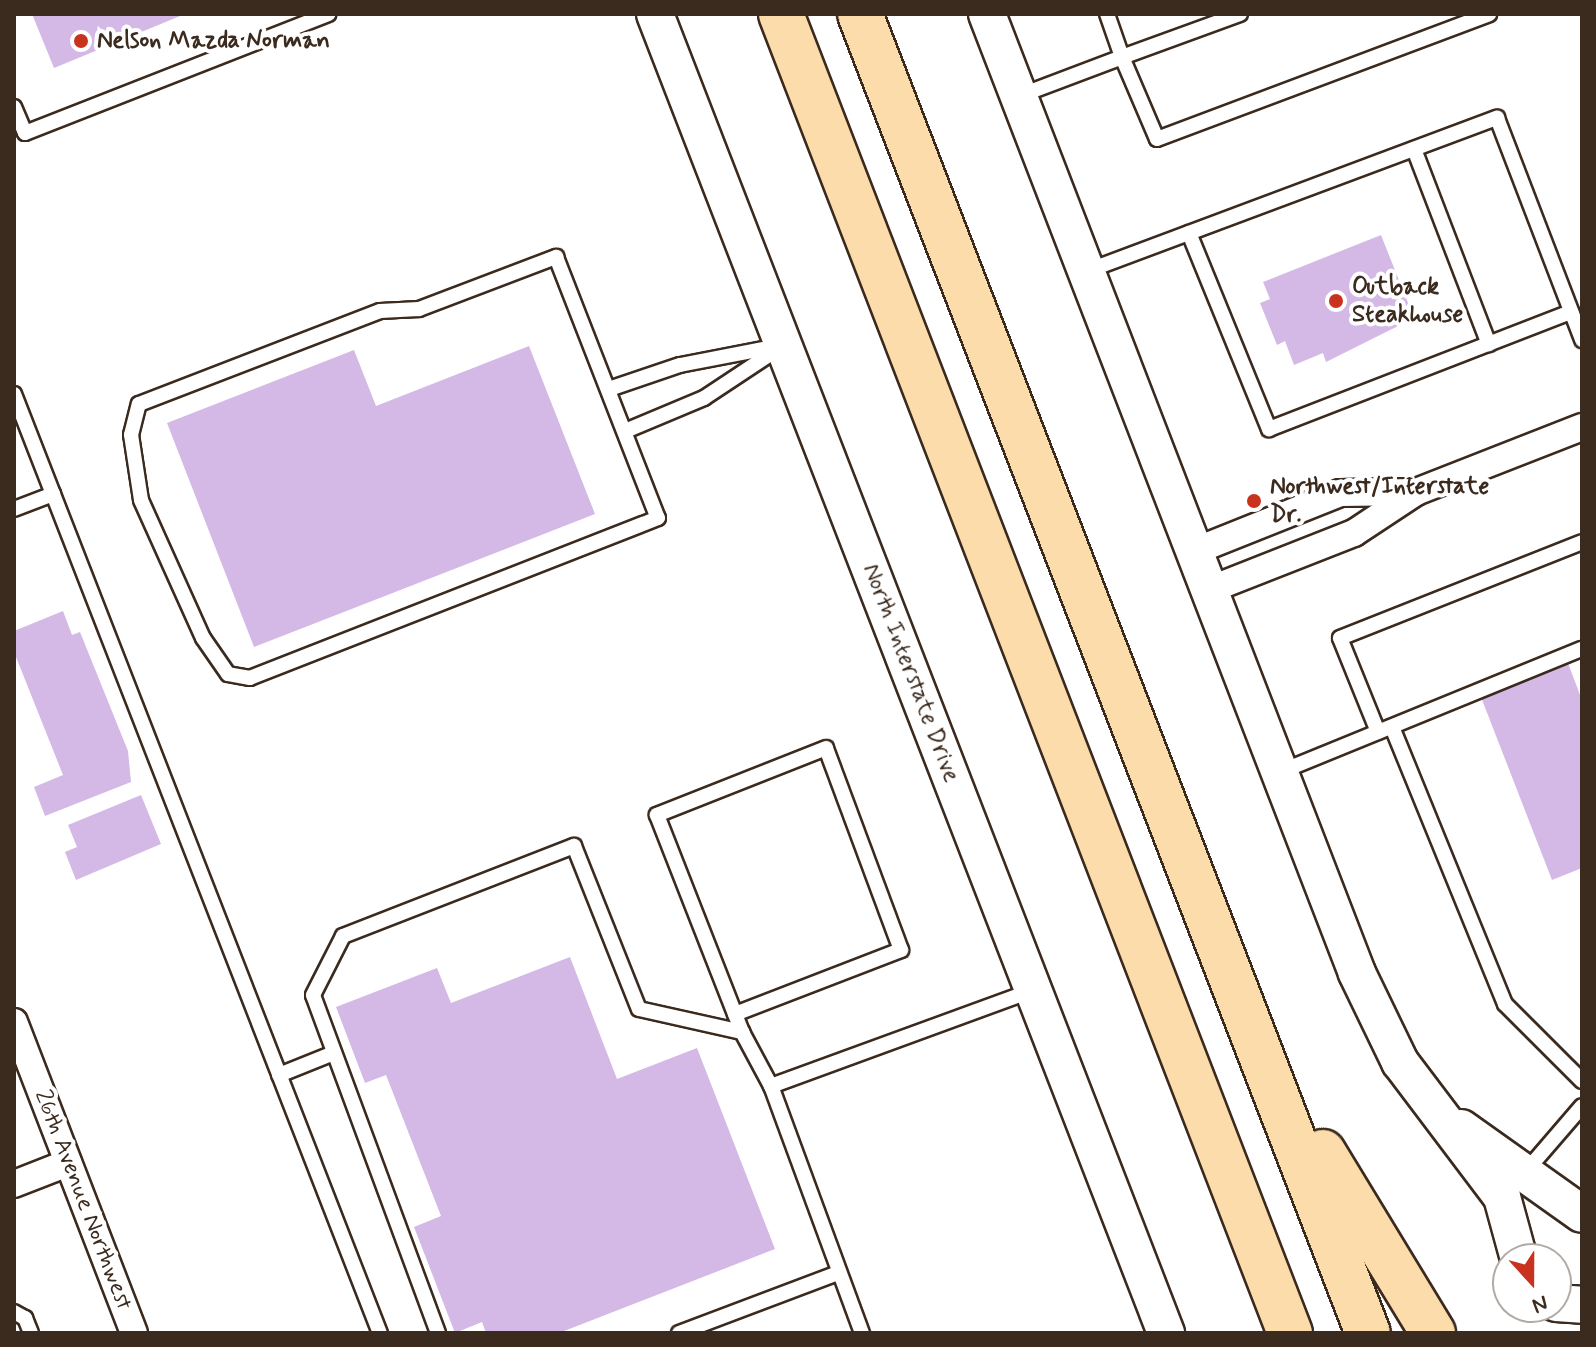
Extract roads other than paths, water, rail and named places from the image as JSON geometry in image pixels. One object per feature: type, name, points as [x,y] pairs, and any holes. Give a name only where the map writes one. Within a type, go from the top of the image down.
[{"type":"highway","points":[[781,14],[1290,1333]]},
{"type":"highway","points":[[860,14],[1368,1333]]},
{"type":"highway","points":[[1231,981],[1357,1215],[1433,1333]]},
{"type":"main road","name":"North Interstate Drive","points":[[655,14],[1166,1333]]},
{"type":"main road","points":[[987,14],[1383,1033],[1418,1089],[1446,1118],[1502,1197],[1515,1243]]},
{"type":"main road","points":[[1446,1118],[1527,1170],[1582,1214]]},
{"type":"street","points":[[1209,590],[1354,533],[1416,492],[1582,427]]},
{"type":"street","points":[[1195,551],[1340,493],[1416,492]]},
{"type":"street","name":"26th Avenue Northwest","points":[[14,1022],[134,1333]]},
{"type":"street","points":[[14,1184],[68,1163]]},
{"type":"lane","points":[[14,107],[25,133],[328,14]]},
{"type":"lane","points":[[1107,14],[1157,139],[1489,14]]},
{"type":"lane","points":[[1019,96],[1211,19],[1240,14]]},
{"type":"lane","points":[[1087,271],[1497,118],[1582,340]]},
{"type":"lane","points":[[1414,149],[1489,344]]},
{"type":"lane","points":[[1189,233],[1269,429],[1571,312]]},
{"type":"lane","points":[[556,257],[609,389],[658,518],[250,678],[228,674],[203,638],[141,500],[131,435],[139,404],[380,311],[419,309],[556,257]]},
{"type":"lane","points":[[609,389],[680,365],[784,345]]},
{"type":"lane","points":[[625,431],[704,398],[784,345]]},
{"type":"lane","points":[[14,394],[380,1333]]},
{"type":"lane","points":[[14,509],[53,494]]},
{"type":"lane","points":[[1582,542],[1340,638],[1385,730],[1505,1004],[1582,1081]]},
{"type":"lane","points":[[1280,772],[1582,649]]},
{"type":"lane","points":[[735,1014],[901,950],[826,748],[657,815],[742,1032],[771,1086],[862,1333]]},
{"type":"lane","points":[[438,1333],[313,995],[343,936],[574,846],[639,1009],[742,1032]]},
{"type":"lane","points":[[771,1086],[1033,989]]},
{"type":"lane","points":[[279,1075],[334,1053]]},
{"type":"lane","points":[[1527,1170],[1582,1106]]},
{"type":"lane","points":[[679,1333],[838,1273]]},
{"type":"lane","points":[[14,1312],[25,1318],[31,1333]]},
{"type":"place","name":"Nelson Mazda Norman","points":[[81,41]]},
{"type":"place","name":"Outback Steakhouse","points":[[1336,301]]},
{"type":"place","name":"Northwest/Interstate Dr.","points":[[1254,501]]}]
